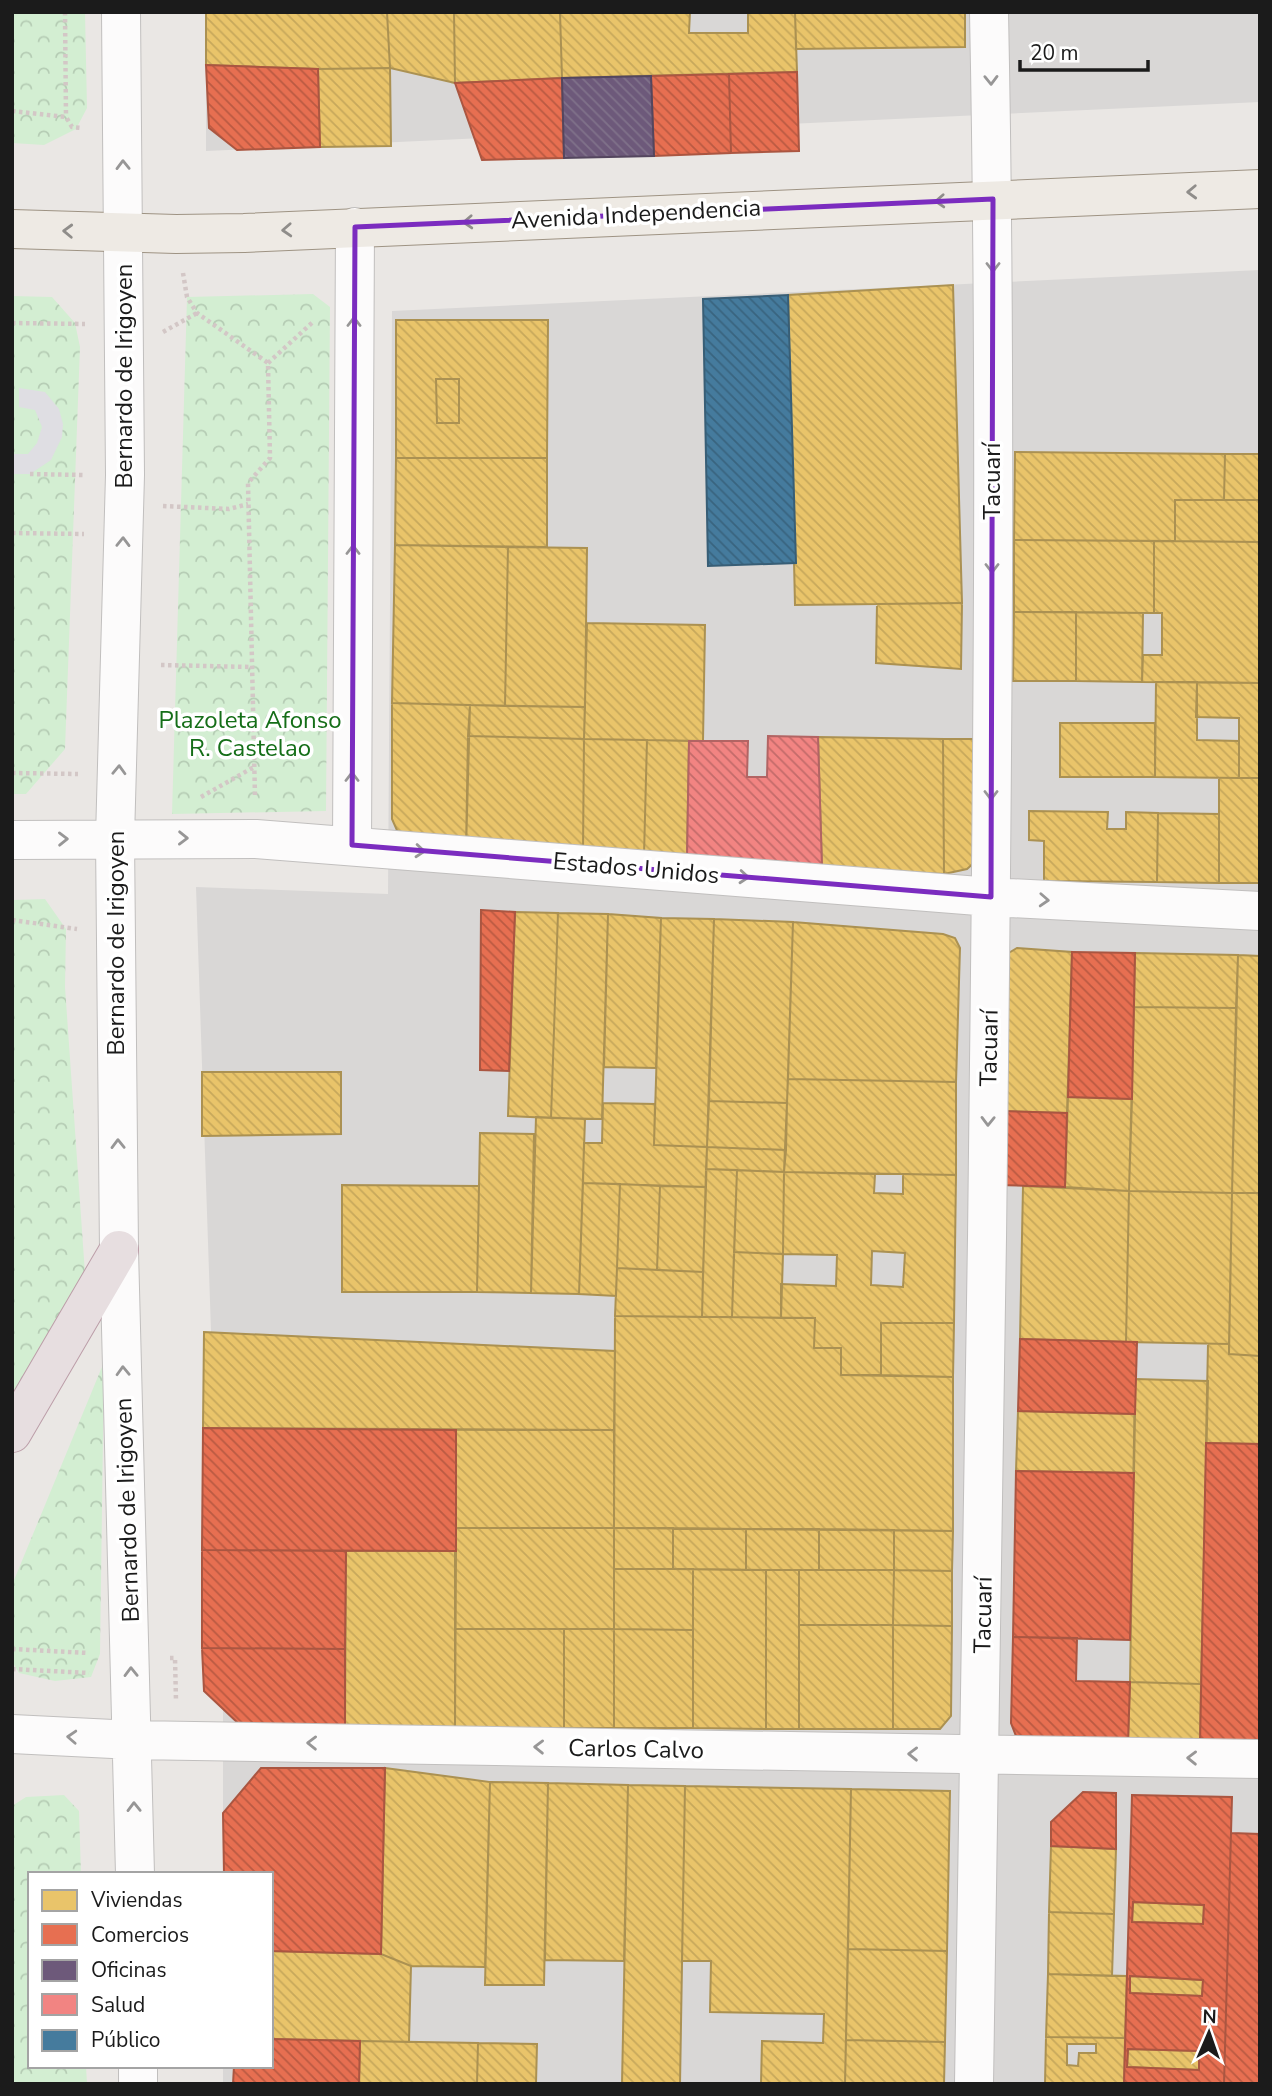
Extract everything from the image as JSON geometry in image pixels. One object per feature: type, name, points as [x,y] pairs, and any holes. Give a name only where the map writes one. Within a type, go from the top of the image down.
[{"type":"highway","points":[[12,1433],[119,1250]]},
{"type":"main road","name":"Avenida Independencia","points":[[12,229],[176,234],[1260,189]]},
{"type":"street","name":"Bernardo de Irigoyen","points":[[121,12],[124,505],[119,774],[115,838],[119,1250],[135,1872]]},
{"type":"street","name":"Tacuarí","points":[[974,2084],[982,1755],[991,897],[993,199],[989,12]]},
{"type":"street","points":[[352,845],[355,226]]},
{"type":"street","name":"Estados Unidos","points":[[12,840],[256,839],[991,897],[1260,911]]},
{"type":"street","name":"Carlos Calvo","points":[[12,1734],[133,1740],[1260,1759]]},
{"type":"path","points":[[65,12],[66,117],[72,127],[122,134]]},
{"type":"path","points":[[12,111],[66,117]]},
{"type":"path","points":[[176,234],[187,297],[197,313],[268,363]]},
{"type":"path","points":[[256,839],[248,483],[270,458],[268,363],[330,307],[354,306]]},
{"type":"path","points":[[30,474],[124,505],[229,509],[248,504]]},
{"type":"path","points":[[12,533],[124,505]]},
{"type":"path","points":[[121,664],[251,667]]},
{"type":"path","points":[[12,773],[119,774]]},
{"type":"path","points":[[12,920],[66,929],[116,929]]},
{"type":"path","points":[[12,1669],[131,1676]]},
{"type":"highlighted area","points":[[993,199],[991,897],[352,845],[355,227]]},
{"type":"shaded area","points":[[206,12],[1260,12],[1260,102],[206,151]]},
{"type":"shaded area","points":[[1260,270],[1260,2084],[223,2084],[223,2068],[273,2068],[273,1872],[223,1872],[223,1686],[196,887],[388,894],[392,311]]},
{"type":"shaded area","points":[[19,388],[45,392],[59,409],[63,424],[62,437],[51,460],[30,474],[12,474],[12,454],[28,454],[37,443],[42,427],[35,410],[19,407]]},
{"type":"green space","points":[[12,12],[85,12],[87,108],[76,129],[44,145],[12,143]]},
{"type":"green space","name":"Plazoleta Afonso R. Castelao","points":[[313,294],[330,307],[326,811],[172,814],[187,297]]},
{"type":"green space","points":[[12,296],[52,297],[75,323],[80,347],[65,749],[26,794],[12,794]]},
{"type":"green space","points":[[45,899],[66,929],[65,987],[86,1288],[12,1405],[12,900]]},
{"type":"green space","points":[[104,1362],[100,1654],[91,1677],[55,1681],[19,1673],[12,1661],[12,1585]]},
{"type":"green space","points":[[64,1795],[79,1811],[81,1872],[28,1872],[28,2068],[86,2068],[87,2084],[12,2084],[12,1806],[26,1797]]},
{"type":"building: Viviendas","points":[[206,12],[387,12],[390,68],[318,69],[206,65]]},
{"type":"building: Viviendas","points":[[387,12],[454,12],[455,83],[390,68]]},
{"type":"building: Viviendas","points":[[454,12],[560,12],[562,78],[455,83]]},
{"type":"building: Viviendas","points":[[560,12],[690,12],[689,33],[748,33],[748,12],[795,12],[797,72],[562,78]]},
{"type":"building: Viviendas","points":[[795,12],[965,12],[965,47],[796,49]]},
{"type":"building: Viviendas","points":[[390,68],[391,146],[320,147],[318,69]]},
{"type":"building: Viviendas","points":[[953,285],[962,603],[795,605],[788,295]]},
{"type":"building: Viviendas","points":[[396,320],[548,320],[547,458],[396,458]],"holes":[[[436,379],[459,379],[459,423],[437,423]]]},
{"type":"building: Viviendas","points":[[436,379],[459,379],[459,423],[437,423]]},
{"type":"building: Viviendas","points":[[1015,452],[1225,454],[1224,500],[1175,500],[1175,541],[1014,540]]},
{"type":"building: Viviendas","points":[[1225,454],[1260,454],[1260,500],[1224,500]]},
{"type":"building: Viviendas","points":[[396,458],[547,458],[547,547],[395,545]]},
{"type":"building: Viviendas","points":[[1175,500],[1260,500],[1260,542],[1175,541]]},
{"type":"building: Viviendas","points":[[1014,540],[1154,541],[1154,613],[1014,612]]},
{"type":"building: Viviendas","points":[[1154,541],[1260,542],[1260,683],[1142,682],[1143,655],[1162,655],[1162,613],[1154,613]]},
{"type":"building: Viviendas","points":[[395,545],[508,547],[505,706],[392,703]]},
{"type":"building: Viviendas","points":[[508,547],[587,548],[585,707],[505,706]]},
{"type":"building: Viviendas","points":[[962,603],[961,669],[876,663],[877,604]]},
{"type":"building: Viviendas","points":[[1014,612],[1076,612],[1076,681],[1013,681]]},
{"type":"building: Viviendas","points":[[1076,612],[1143,613],[1142,682],[1076,681]]},
{"type":"building: Viviendas","points":[[587,623],[705,625],[703,741],[584,739]]},
{"type":"building: Viviendas","points":[[1156,682],[1197,682],[1197,740],[1239,741],[1239,778],[1155,777]]},
{"type":"building: Viviendas","points":[[1197,682],[1260,683],[1260,778],[1239,778],[1239,718],[1196,717]]},
{"type":"building: Viviendas","points":[[392,703],[470,705],[466,850],[399,835],[392,819]]},
{"type":"building: Viviendas","points":[[470,705],[585,707],[584,739],[468,736]]},
{"type":"building: Viviendas","points":[[1060,723],[1155,723],[1155,777],[1060,777]]},
{"type":"building: Viviendas","points":[[468,736],[584,739],[583,852],[466,850]]},
{"type":"building: Viviendas","points":[[818,737],[943,739],[944,874],[822,867]]},
{"type":"building: Viviendas","points":[[584,739],[647,740],[644,855],[583,852]]},
{"type":"building: Viviendas","points":[[943,739],[976,739],[976,861],[967,869],[944,874]]},
{"type":"building: Viviendas","points":[[647,740],[689,741],[687,857],[644,855]]},
{"type":"building: Viviendas","points":[[1219,778],[1260,778],[1260,883],[1219,883]]},
{"type":"building: Viviendas","points":[[1029,811],[1108,812],[1107,829],[1126,829],[1126,812],[1158,813],[1157,882],[1044,881],[1044,841],[1029,840]]},
{"type":"building: Viviendas","points":[[1158,813],[1219,814],[1219,883],[1157,882]]},
{"type":"building: Viviendas","points":[[515,912],[558,913],[551,1118],[508,1116]]},
{"type":"building: Viviendas","points":[[558,913],[608,914],[602,1119],[551,1118]]},
{"type":"building: Viviendas","points":[[608,914],[661,918],[656,1068],[604,1067]]},
{"type":"building: Viviendas","points":[[661,918],[714,919],[707,1147],[654,1145]]},
{"type":"building: Viviendas","points":[[714,919],[793,922],[787,1103],[709,1101]]},
{"type":"building: Viviendas","points":[[793,922],[943,934],[955,938],[960,948],[956,1082],[788,1079]]},
{"type":"building: Viviendas","points":[[1017,948],[1072,952],[1067,1113],[1000,1111],[1007,954]]},
{"type":"building: Viviendas","points":[[1135,953],[1238,955],[1236,1008],[1134,1007]]},
{"type":"building: Viviendas","points":[[1238,955],[1260,956],[1260,1193],[1232,1193]]},
{"type":"building: Viviendas","points":[[1134,1007],[1236,1008],[1232,1193],[1129,1191]]},
{"type":"building: Viviendas","points":[[202,1072],[341,1072],[341,1134],[202,1136]]},
{"type":"building: Viviendas","points":[[788,1079],[956,1082],[956,1175],[784,1172]]},
{"type":"building: Viviendas","points":[[1068,1097],[1132,1099],[1129,1191],[1065,1187]]},
{"type":"building: Viviendas","points":[[709,1101],[787,1103],[786,1150],[707,1147]]},
{"type":"building: Viviendas","points":[[603,1103],[655,1104],[654,1145],[707,1147],[706,1187],[583,1183],[584,1143],[602,1143]]},
{"type":"building: Viviendas","points":[[536,1117],[585,1119],[579,1294],[531,1293]]},
{"type":"building: Viviendas","points":[[480,1133],[534,1134],[531,1293],[477,1292]]},
{"type":"building: Viviendas","points":[[707,1147],[786,1150],[784,1172],[706,1169]]},
{"type":"building: Viviendas","points":[[706,1169],[737,1170],[732,1317],[702,1317]]},
{"type":"building: Viviendas","points":[[737,1170],[784,1172],[783,1254],[734,1252]]},
{"type":"building: Viviendas","points":[[784,1172],[875,1174],[874,1193],[903,1194],[903,1174],[956,1175],[954,1323],[881,1323],[881,1375],[841,1375],[841,1348],[814,1348],[815,1318],[781,1318],[781,1284],[836,1286],[837,1255],[783,1254]],"holes":[[[872,1251],[905,1253],[903,1287],[871,1285]]]},
{"type":"building: Viviendas","points":[[583,1183],[620,1184],[616,1296],[579,1294]]},
{"type":"building: Viviendas","points":[[620,1184],[660,1186],[657,1270],[617,1268]]},
{"type":"building: Viviendas","points":[[342,1185],[479,1186],[477,1292],[342,1292]]},
{"type":"building: Viviendas","points":[[660,1186],[706,1187],[703,1272],[657,1270]]},
{"type":"building: Viviendas","points":[[1023,1186],[1129,1191],[1126,1342],[1020,1339]]},
{"type":"building: Viviendas","points":[[1129,1191],[1232,1193],[1229,1344],[1126,1342]]},
{"type":"building: Viviendas","points":[[1232,1193],[1260,1193],[1260,1356],[1229,1354]]},
{"type":"building: Viviendas","points":[[734,1252],[783,1254],[781,1318],[732,1317]]},
{"type":"building: Viviendas","points":[[617,1268],[703,1272],[702,1317],[615,1316]]},
{"type":"building: Viviendas","points":[[615,1316],[815,1318],[814,1348],[841,1348],[841,1375],[953,1377],[953,1531],[614,1528]]},
{"type":"building: Viviendas","points":[[881,1323],[954,1323],[953,1377],[881,1375]]},
{"type":"building: Viviendas","points":[[204,1332],[615,1351],[614,1430],[203,1428]]},
{"type":"building: Viviendas","points":[[1208,1344],[1229,1344],[1229,1354],[1260,1356],[1260,1444],[1206,1443]]},
{"type":"building: Viviendas","points":[[1135,1379],[1208,1381],[1201,1684],[1130,1682]]},
{"type":"building: Viviendas","points":[[1018,1411],[1135,1414],[1134,1473],[1016,1471]]},
{"type":"building: Viviendas","points":[[456,1430],[614,1430],[614,1528],[455,1528]]},
{"type":"building: Viviendas","points":[[455,1528],[614,1528],[614,1629],[455,1629]]},
{"type":"building: Viviendas","points":[[614,1528],[673,1528],[673,1569],[614,1569]]},
{"type":"building: Viviendas","points":[[673,1528],[746,1529],[746,1570],[673,1569]]},
{"type":"building: Viviendas","points":[[746,1529],[819,1529],[819,1570],[746,1570]]},
{"type":"building: Viviendas","points":[[819,1529],[894,1530],[894,1570],[819,1570]]},
{"type":"building: Viviendas","points":[[894,1530],[953,1531],[952,1571],[894,1570]]},
{"type":"building: Viviendas","points":[[346,1551],[456,1551],[455,1728],[345,1727]]},
{"type":"building: Viviendas","points":[[614,1569],[693,1569],[693,1630],[614,1629]]},
{"type":"building: Viviendas","points":[[693,1569],[766,1570],[766,1729],[693,1728]]},
{"type":"building: Viviendas","points":[[766,1570],[799,1570],[799,1729],[766,1729]]},
{"type":"building: Viviendas","points":[[799,1570],[894,1570],[893,1625],[799,1625]]},
{"type":"building: Viviendas","points":[[894,1570],[952,1571],[952,1626],[893,1625]]},
{"type":"building: Viviendas","points":[[799,1625],[893,1625],[893,1729],[799,1729]]},
{"type":"building: Viviendas","points":[[893,1625],[952,1626],[951,1716],[940,1729],[893,1729]]},
{"type":"building: Viviendas","points":[[455,1629],[564,1629],[564,1728],[455,1728]]},
{"type":"building: Viviendas","points":[[564,1629],[614,1629],[614,1728],[564,1728]]},
{"type":"building: Viviendas","points":[[614,1629],[693,1630],[693,1728],[614,1728]]},
{"type":"building: Viviendas","points":[[1130,1682],[1201,1684],[1200,1744],[1128,1743]]},
{"type":"building: Viviendas","points":[[385,1768],[490,1782],[485,1967],[411,1966],[381,1954]]},
{"type":"building: Viviendas","points":[[490,1782],[548,1783],[544,1985],[485,1985]]},
{"type":"building: Viviendas","points":[[548,1783],[628,1785],[624,1961],[545,1960]]},
{"type":"building: Viviendas","points":[[628,1785],[685,1786],[680,2084],[622,2084]]},
{"type":"building: Viviendas","points":[[685,1786],[851,1789],[845,2084],[761,2084],[762,2041],[823,2043],[824,2014],[710,2012],[711,1961],[682,1961]]},
{"type":"building: Viviendas","points":[[851,1789],[950,1791],[947,1951],[848,1949]]},
{"type":"building: Viviendas","points":[[1051,1846],[1116,1849],[1114,1914],[1049,1912]]},
{"type":"building: Viviendas","points":[[1133,1902],[1204,1905],[1203,1924],[1132,1922]]},
{"type":"building: Viviendas","points":[[1049,1912],[1114,1914],[1112,1976],[1048,1974]]},
{"type":"building: Viviendas","points":[[848,1949],[947,1951],[945,2042],[846,2040]]},
{"type":"building: Viviendas","points":[[273,1951],[381,1954],[411,1966],[409,2042],[273,2039]]},
{"type":"building: Viviendas","points":[[1048,1974],[1127,1976],[1125,2038],[1046,2037]]},
{"type":"building: Viviendas","points":[[1130,1976],[1203,1980],[1202,1996],[1130,1993]]},
{"type":"building: Viviendas","points":[[1046,2037],[1125,2038],[1124,2084],[1045,2084]],"holes":[[[1067,2044],[1096,2044],[1096,2053],[1079,2053],[1078,2066],[1067,2065]]]},
{"type":"building: Viviendas","points":[[846,2040],[945,2042],[944,2084],[845,2084]]},
{"type":"building: Viviendas","points":[[360,2041],[478,2043],[477,2084],[359,2084]]},
{"type":"building: Viviendas","points":[[478,2043],[537,2044],[536,2084],[477,2084]]},
{"type":"building: Viviendas","points":[[1128,2049],[1199,2051],[1199,2070],[1127,2067]]},
{"type":"building: Comercios","points":[[206,65],[318,69],[320,147],[237,150],[209,128]]},
{"type":"building: Comercios","points":[[797,72],[799,151],[731,153],[729,74]]},
{"type":"building: Comercios","points":[[729,74],[731,153],[654,156],[651,76]]},
{"type":"building: Comercios","points":[[562,78],[564,158],[482,160],[455,83]]},
{"type":"building: Comercios","points":[[481,910],[515,912],[509,1071],[480,1070]]},
{"type":"building: Comercios","points":[[1072,952],[1135,953],[1132,1099],[1068,1097]]},
{"type":"building: Comercios","points":[[1000,1111],[1067,1113],[1065,1187],[998,1185]]},
{"type":"building: Comercios","points":[[1020,1339],[1137,1342],[1135,1414],[1018,1411]]},
{"type":"building: Comercios","points":[[203,1428],[456,1430],[456,1551],[202,1550]]},
{"type":"building: Comercios","points":[[1206,1443],[1260,1444],[1260,1745],[1200,1744]]},
{"type":"building: Comercios","points":[[1016,1471],[1134,1473],[1130,1640],[1013,1637]]},
{"type":"building: Comercios","points":[[202,1550],[346,1551],[345,1649],[202,1648]]},
{"type":"building: Comercios","points":[[1013,1637],[1077,1638],[1076,1681],[1130,1682],[1128,1743],[1016,1736],[1011,1723]]},
{"type":"building: Comercios","points":[[202,1648],[345,1649],[345,1727],[240,1725],[204,1691]]},
{"type":"building: Comercios","points":[[261,1768],[385,1768],[381,1954],[273,1951],[273,1872],[224,1872],[223,1813]]},
{"type":"building: Comercios","points":[[1083,1792],[1116,1793],[1116,1849],[1051,1846],[1051,1822]]},
{"type":"building: Comercios","points":[[1132,1795],[1232,1797],[1224,2084],[1124,2084]],"holes":[[[1133,1902],[1204,1905],[1203,1924],[1132,1922]],[[1130,1976],[1203,1980],[1202,1996],[1130,1993]],[[1128,2049],[1199,2051],[1199,2070],[1127,2067]]]},
{"type":"building: Comercios","points":[[1231,1833],[1260,1834],[1260,2084],[1224,2084]]},
{"type":"building: Comercios","points":[[273,2039],[360,2041],[359,2084],[233,2084],[234,2068],[273,2068]]},
{"type":"building: Oficinas","points":[[651,76],[654,156],[564,158],[562,78]]},
{"type":"building: Salud","points":[[768,736],[818,737],[822,867],[687,857],[689,741],[748,741],[747,777],[767,777]]},
{"type":"building: Público","points":[[788,295],[796,563],[708,566],[703,299]]}]
